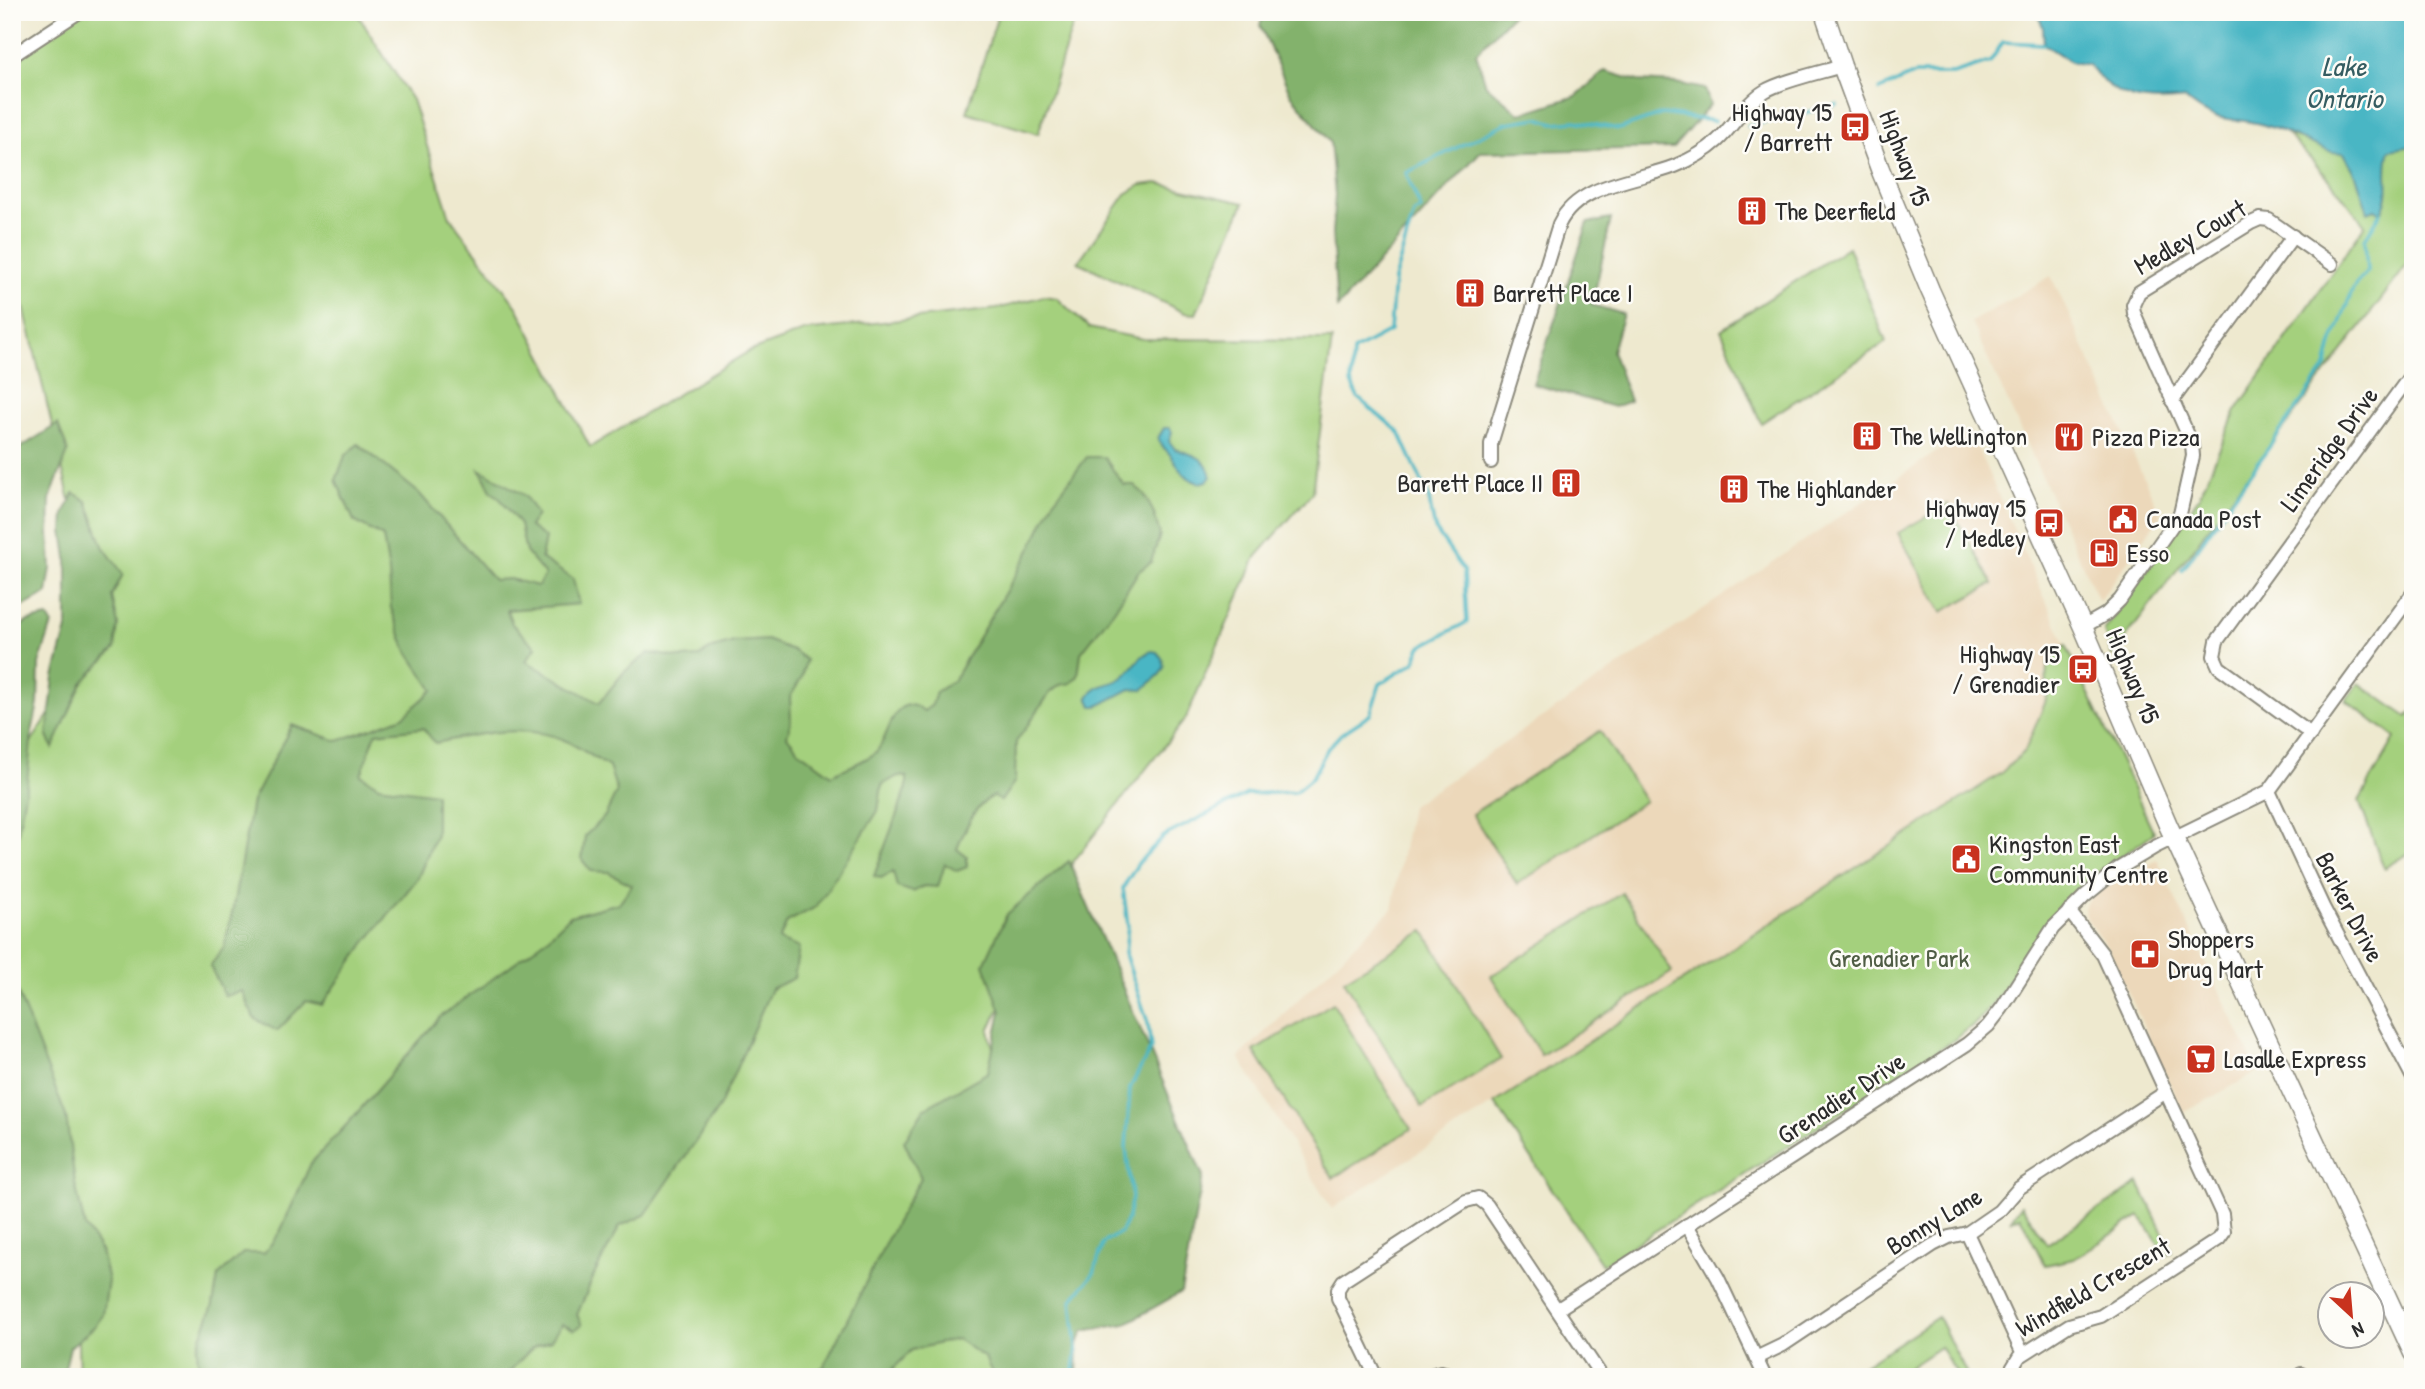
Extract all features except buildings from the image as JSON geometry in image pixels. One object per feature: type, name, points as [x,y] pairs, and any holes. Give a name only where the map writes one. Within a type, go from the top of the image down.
[{"type":"main road","name":"Highway 15","points":[[1824,12],[1895,208],[1930,290],[2083,626],[2174,837],[2413,1353]]},
{"type":"street","points":[[12,56],[79,12]]},
{"type":"street","points":[[1491,463],[1492,444],[1498,421],[1565,211],[1598,191],[1674,166],[1700,153],[1718,141],[1752,101],[1767,89],[1842,66]]},
{"type":"street","name":"Medley Court","points":[[2083,626],[2106,614],[2120,600],[2180,514],[2193,456],[2192,444],[2134,313],[2133,305],[2139,292],[2260,219],[2269,220],[2332,264]]},
{"type":"street","points":[[2172,401],[2293,236]]},
{"type":"street","name":"Limeridge Drive","points":[[2311,734],[2219,667],[2214,656],[2217,641],[2413,372]]},
{"type":"street","points":[[2269,791],[2413,593]]},
{"type":"street","name":"Grenadier Drive","points":[[1558,1309],[1967,1044],[1988,1026],[2002,1008],[2053,928],[2118,869],[2174,837],[2269,791]]},
{"type":"street","name":"Barker Drive","points":[[2269,791],[2323,907],[2413,1078]]},
{"type":"street","name":"Windfield Crescent","points":[[2007,1377],[2023,1354],[2069,1325],[2101,1316],[2219,1238],[2224,1232],[2222,1214],[2103,956],[2069,911]]},
{"type":"street","name":"Bonny Lane","points":[[1755,1358],[1783,1345],[1933,1245],[1949,1237],[1967,1233],[1999,1211],[2020,1188],[2166,1092]]},
{"type":"street","points":[[1376,1377],[1338,1298],[1338,1289],[1343,1281],[1466,1201],[1478,1198],[1487,1205],[1602,1377]]},
{"type":"street","points":[[1687,1225],[1718,1278],[1765,1377]]},
{"type":"street","points":[[1967,1233],[2023,1354]]},
{"type":"street","points":[[1425,1377],[1441,1372],[1451,1377]]},
{"type":"shaded area","points":[[2051,276],[2161,515],[2099,601],[1971,322]]},
{"type":"shaded area","points":[[1969,430],[2066,645],[2055,652],[2044,674],[2047,695],[2025,751],[2001,773],[1332,1209],[1239,1057],[1392,909],[1411,806]]},
{"type":"shaded area","points":[[2157,860],[2258,1072],[2183,1113],[2109,950],[2087,919],[2084,909],[2087,901],[2099,891]]},
{"type":"green space","points":[[80,12],[356,12],[412,100],[450,217],[517,307],[590,447],[748,352],[804,331],[997,309],[1044,296],[1057,298],[1089,328],[1143,339],[1332,340],[1312,493],[1256,557],[1186,718],[1073,862],[989,1030],[1062,1377],[79,1377],[76,1276],[12,1045],[12,772],[80,666],[77,530],[22,299],[12,282],[12,54]]},
{"type":"green space","points":[[999,12],[1077,12],[1038,134],[967,112]]},
{"type":"green space","points":[[1265,12],[1515,12],[1476,53],[1486,85],[1520,114],[1576,96],[1605,71],[1638,81],[1676,83],[1705,89],[1710,105],[1673,148],[1480,152],[1337,308],[1332,233],[1335,195],[1330,142],[1291,95],[1260,25]]},
{"type":"green space","points":[[2413,131],[2413,257],[2112,656],[2104,631],[2199,497],[2236,411],[2365,225],[2329,179],[2288,135],[2344,153]]},
{"type":"green space","points":[[1157,183],[1244,203],[1196,314],[1185,313],[1078,262],[1126,194],[1141,185]]},
{"type":"green space","points":[[1611,219],[1592,305],[1623,314],[1612,351],[1630,401],[1614,407],[1533,384],[1588,223]]},
{"type":"green space","points":[[1848,247],[1886,342],[1761,423],[1721,330]]},
{"type":"green space","points":[[58,424],[68,451],[50,499],[51,568],[47,593],[12,613],[12,453]]},
{"type":"green space","points":[[358,444],[419,493],[494,580],[510,579],[538,586],[545,575],[526,552],[520,525],[491,491],[480,469],[525,496],[537,515],[529,526],[545,538],[541,558],[573,579],[579,604],[507,610],[512,624],[536,647],[526,661],[599,703],[624,672],[649,653],[682,658],[698,657],[713,648],[734,642],[767,640],[792,650],[806,660],[801,679],[790,697],[791,720],[787,736],[799,751],[832,775],[876,752],[899,710],[905,706],[913,706],[924,711],[932,705],[936,692],[953,681],[1030,550],[1053,502],[1087,457],[1104,457],[1124,485],[1134,485],[1144,494],[1154,513],[1160,535],[1151,562],[1138,572],[1115,609],[1081,653],[1078,676],[1071,683],[1060,685],[1050,693],[1016,742],[1015,781],[1001,801],[993,796],[986,800],[971,819],[957,849],[967,857],[967,867],[957,871],[945,864],[938,887],[924,886],[913,892],[897,887],[893,872],[881,878],[874,876],[907,787],[907,777],[898,776],[882,785],[878,811],[816,907],[787,922],[779,940],[799,948],[794,978],[771,989],[720,1106],[645,1215],[620,1226],[577,1315],[582,1325],[574,1330],[562,1324],[551,1340],[532,1348],[504,1377],[199,1377],[197,1348],[213,1305],[218,1276],[243,1253],[264,1253],[280,1232],[311,1163],[440,1017],[543,942],[570,916],[619,903],[632,885],[608,872],[591,871],[582,860],[585,836],[605,816],[617,791],[609,767],[580,749],[562,739],[531,732],[499,732],[435,743],[423,728],[376,733],[361,775],[379,786],[436,794],[436,834],[418,878],[366,942],[322,1005],[306,1001],[277,1031],[254,1018],[242,991],[225,996],[210,966],[224,947],[252,801],[292,725],[338,741],[403,717],[433,690],[406,649],[391,608],[383,537],[354,521],[336,480],[345,456]]},
{"type":"green space","points":[[74,493],[87,501],[103,546],[123,574],[112,596],[118,625],[115,649],[82,683],[53,748],[47,737],[54,677],[67,628],[64,514]]},
{"type":"green space","points":[[1948,504],[1993,584],[1942,612],[1898,533]]},
{"type":"green space","points":[[48,617],[52,624],[39,664],[38,704],[12,865],[12,632],[28,621]]},
{"type":"green space","name":"Grenadier Park","points":[[2066,645],[2154,833],[2089,879],[2061,904],[1995,1001],[1979,1020],[1957,1038],[1602,1265],[1495,1103],[2001,773],[2025,751],[2045,703],[2048,664],[2056,652]]},
{"type":"green space","points":[[2359,683],[2407,717],[2413,711],[2413,855],[2409,853],[2384,868],[2359,801],[2395,738],[2346,700]]},
{"type":"green space","points":[[1600,731],[1645,801],[1517,884],[1472,814]]},
{"type":"green space","points":[[1069,861],[1203,1176],[1181,1292],[1125,1324],[1083,1331],[1078,1344],[1077,1377],[994,1377],[985,1358],[957,1339],[912,1350],[885,1377],[810,1377],[824,1366],[921,1178],[904,1141],[924,1109],[988,1072],[1001,1011],[984,964],[1007,914]]},
{"type":"green space","points":[[1622,893],[1672,972],[1541,1055],[1491,976]]},
{"type":"green space","points":[[1424,931],[1501,1059],[1422,1107],[1344,980]]},
{"type":"green space","points":[[12,978],[66,1116],[75,1183],[85,1227],[101,1251],[108,1281],[103,1315],[95,1326],[70,1347],[63,1377],[12,1377]]},
{"type":"green space","points":[[1333,1003],[1411,1129],[1333,1178],[1254,1051]]},
{"type":"green space","points":[[2139,1183],[2172,1252],[2166,1255],[2140,1216],[2074,1259],[2045,1265],[2020,1216],[2010,1221],[2021,1205],[2047,1244]]},
{"type":"green space","points":[[1938,1317],[1968,1377],[1959,1377],[1940,1347],[1895,1377],[1846,1377]]},
{"type":"water","name":"Lake Ontario","points":[[2037,12],[2413,12],[2413,146],[2390,150],[2385,204],[2381,213],[2375,209],[2368,212],[2356,175],[2344,153],[2332,152],[2264,125],[2206,113],[2186,99],[2144,100],[2120,93],[2099,77],[2089,65],[2071,62],[2044,44],[2043,27]]},
{"type":"water","points":[[1164,428],[1170,428],[1172,432],[1169,441],[1175,449],[1202,460],[1211,477],[1207,481],[1199,483],[1182,472],[1159,441]]},
{"type":"water","points":[[1151,651],[1157,652],[1162,658],[1164,667],[1143,690],[1130,689],[1098,706],[1092,706],[1088,697],[1092,692],[1122,678],[1142,656]]},
{"type":"waterway","points":[[1879,90],[1915,74],[1953,74],[1990,62],[2003,42],[2044,44]]},
{"type":"waterway","points":[[1748,126],[1837,105]]},
{"type":"waterway","points":[[1073,1377],[1077,1348],[1072,1300],[1094,1273],[1103,1243],[1121,1232],[1128,1217],[1132,1197],[1126,1148],[1130,1088],[1151,1048],[1148,1023],[1125,954],[1128,925],[1123,888],[1139,862],[1164,836],[1247,794],[1295,792],[1312,778],[1328,748],[1341,734],[1370,715],[1380,684],[1415,662],[1420,647],[1467,622],[1464,571],[1435,529],[1428,495],[1399,432],[1358,398],[1351,383],[1353,351],[1390,331],[1394,280],[1414,213],[1421,209],[1406,173],[1506,123],[1538,118],[1554,123],[1575,121],[1619,129],[1662,114],[1714,121]]},
{"type":"waterway","points":[[2182,570],[2326,367],[2354,286],[2367,272],[2365,239],[2381,213]]},
{"type":"place","name":"Highway 15 / Barrett","points":[[1855,127]]},
{"type":"place","name":"The Deerfield","points":[[1752,211]]},
{"type":"place","name":"Barrett Place I","points":[[1470,293]]},
{"type":"place","name":"The Wellington","points":[[1867,436]]},
{"type":"place","name":"Pizza Pizza","points":[[2069,437]]},
{"type":"place","name":"Barrett Place II","points":[[1566,483]]},
{"type":"place","name":"The Highlander","points":[[1734,489]]},
{"type":"place","name":"Canada Post","points":[[2123,519]]},
{"type":"place","name":"Highway 15 / Medley","points":[[2049,523]]},
{"type":"place","name":"Esso","points":[[2104,553]]},
{"type":"place","name":"Highway 15 / Grenadier","points":[[2083,669]]},
{"type":"place","name":"Kingston East Community Centre","points":[[1966,859]]},
{"type":"place","name":"Shoppers Drug Mart","points":[[2145,954]]},
{"type":"place","name":"Lasalle Express","points":[[2201,1059]]}]
